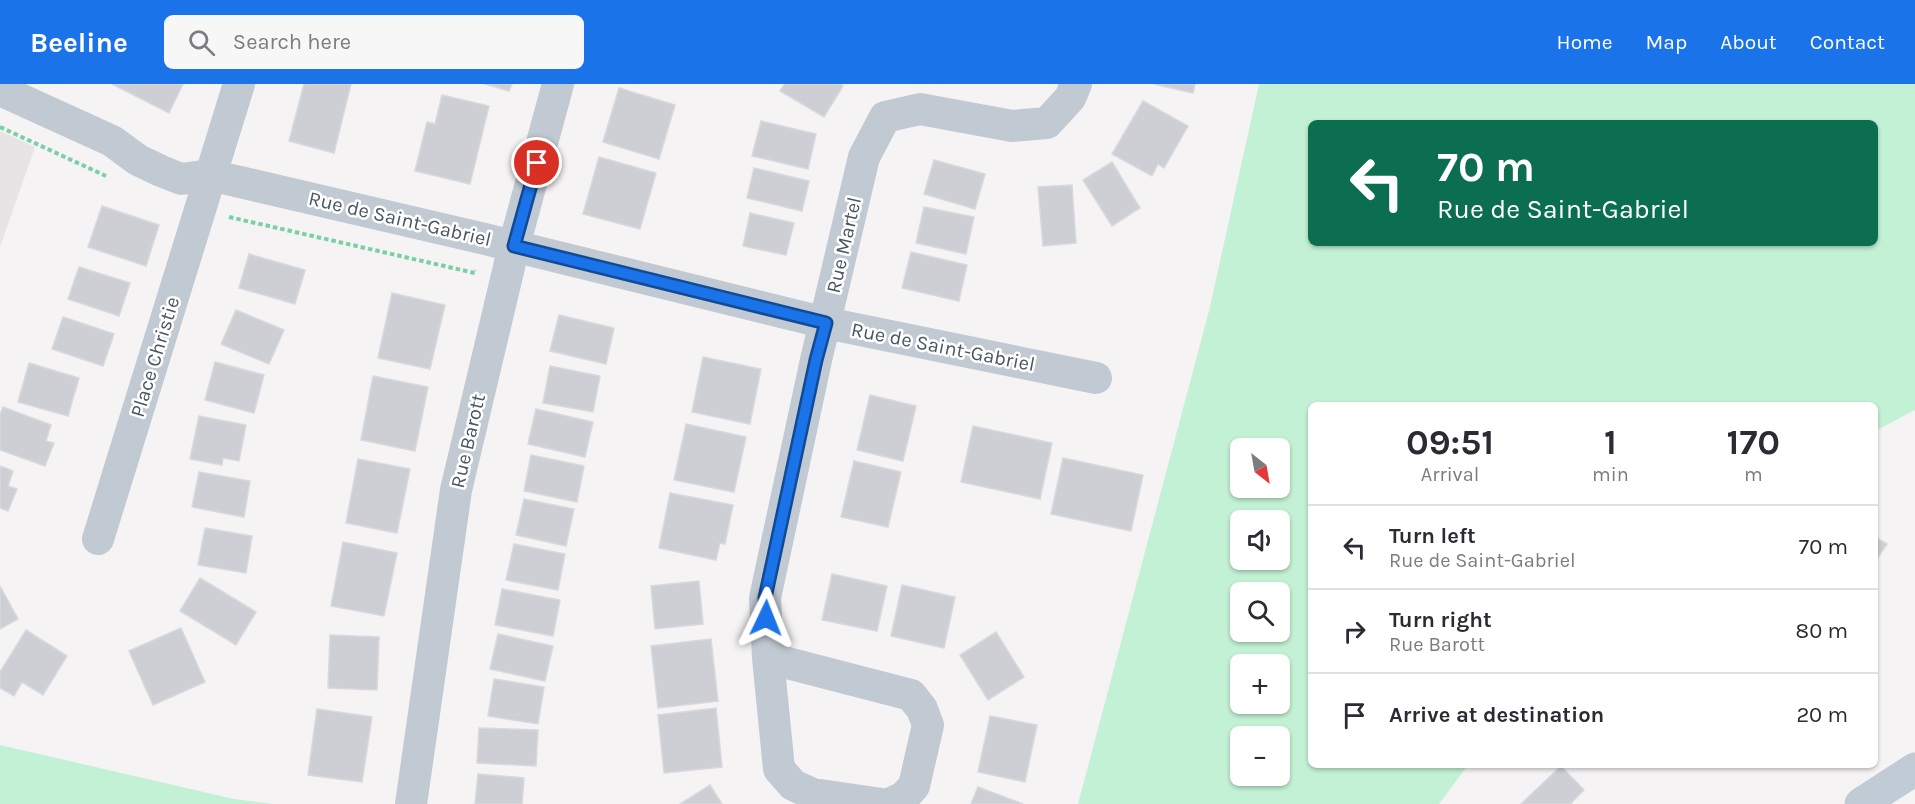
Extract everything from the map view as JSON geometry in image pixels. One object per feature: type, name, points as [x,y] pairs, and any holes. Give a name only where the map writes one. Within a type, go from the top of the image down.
[{"type":"street","name":"Place Christie","points":[[98,539],[239,84]]},
{"type":"street","name":"Rue Barott","points":[[411,804],[456,490],[514,246],[558,84]]},
{"type":"street","name":"Rue Martel","points":[[882,804],[813,794],[793,785],[779,769],[768,658],[765,598],[816,360],[864,156],[885,117],[920,109],[1012,126],[1047,123],[1070,98],[1076,84]]},
{"type":"street","name":"Rue de Saint-Gabriel","points":[[0,90],[112,141],[138,160],[181,179],[210,175],[514,246],[826,323],[1096,378]]},
{"type":"street","points":[[768,658],[911,695],[922,709],[928,725],[914,786],[904,797],[889,804]]},
{"type":"street","points":[[1861,804],[1915,769]]},
{"type":"path","points":[[0,127],[106,176]]},
{"type":"path","name":"Rue de Saint-Gabriel","points":[[226,216],[475,273]]},
{"type":"shaded area","points":[[0,131],[35,147],[0,247]]},
{"type":"green space","points":[[1259,84],[1915,84],[1915,410],[1878,429],[1878,402],[1308,402],[1308,768],[1466,768],[1439,804],[1078,804],[1210,307]]},
{"type":"green space","points":[[0,745],[234,799],[273,804],[0,804]]},
{"type":"building","points":[[112,84],[183,84],[169,113]]},
{"type":"building","points":[[304,84],[351,84],[334,153],[289,141]]},
{"type":"building","points":[[485,84],[512,84],[509,91]]},
{"type":"building","points":[[785,84],[840,84],[843,86],[824,117],[780,91]]},
{"type":"building","points":[[1154,84],[1195,84],[1193,93]]},
{"type":"building","points":[[619,88],[675,105],[659,159],[603,142]]},
{"type":"building","points":[[442,95],[489,106],[470,184],[415,171],[427,122],[435,124]]},
{"type":"building","points":[[1143,101],[1188,126],[1164,168],[1158,164],[1152,176],[1112,154]]},
{"type":"building","points":[[761,121],[816,134],[808,169],[752,156]]},
{"type":"building","points":[[599,157],[656,173],[640,229],[583,214]]},
{"type":"building","points":[[934,160],[985,174],[975,209],[924,194]]},
{"type":"building","points":[[1112,162],[1140,208],[1112,226],[1083,180]]},
{"type":"building","points":[[754,168],[809,181],[802,211],[747,198]]},
{"type":"building","points":[[1072,185],[1076,243],[1043,246],[1038,187]]},
{"type":"building","points":[[102,206],[159,225],[146,266],[88,247]]},
{"type":"building","points":[[924,207],[974,217],[966,254],[916,243]]},
{"type":"building","points":[[750,213],[794,223],[786,255],[743,246]]},
{"type":"building","points":[[911,252],[967,265],[959,301],[902,288]]},
{"type":"building","points":[[249,254],[305,270],[295,304],[239,288]]},
{"type":"building","points":[[79,267],[130,283],[119,316],[68,299]]},
{"type":"building","points":[[392,293],[445,305],[430,369],[378,358]]},
{"type":"building","points":[[236,310],[284,330],[269,364],[221,344]]},
{"type":"building","points":[[559,315],[614,328],[606,364],[550,351]]},
{"type":"building","points":[[63,317],[114,334],[103,366],[52,349]]},
{"type":"building","points":[[703,357],[761,369],[750,424],[692,412]]},
{"type":"building","points":[[215,362],[264,375],[254,413],[205,400]]},
{"type":"building","points":[[29,363],[79,378],[68,416],[18,402]]},
{"type":"building","points":[[550,366],[600,376],[593,412],[543,403]]},
{"type":"building","points":[[373,376],[428,387],[415,451],[361,440]]},
{"type":"building","points":[[870,395],[916,406],[903,461],[857,450]]},
{"type":"building","points":[[3,407],[51,425],[46,441],[54,443],[45,466],[0,450],[0,414]]},
{"type":"building","points":[[536,409],[593,422],[585,457],[528,444]]},
{"type":"building","points":[[199,416],[246,425],[239,461],[223,458],[222,465],[190,459]]},
{"type":"building","points":[[686,424],[746,437],[734,492],[674,480]]},
{"type":"building","points":[[973,426],[1052,443],[1040,499],[961,482]]},
{"type":"building","points":[[531,455],[584,466],[577,502],[524,491]]},
{"type":"building","points":[[1063,458],[1143,475],[1131,531],[1051,514]]},
{"type":"building","points":[[358,459],[410,469],[397,533],[346,523]]},
{"type":"building","points":[[854,461],[901,472],[888,527],[841,517]]},
{"type":"building","points":[[0,466],[13,471],[8,486],[17,489],[8,511],[0,508]]},
{"type":"building","points":[[199,472],[250,481],[244,517],[192,507]]},
{"type":"building","points":[[670,493],[733,505],[725,544],[720,543],[716,560],[659,548]]},
{"type":"building","points":[[524,499],[574,509],[566,546],[516,535]]},
{"type":"building","points":[[205,528],[252,536],[246,573],[198,565]]},
{"type":"building","points":[[1878,539],[1887,544],[1878,558]]},
{"type":"building","points":[[343,542],[397,553],[384,616],[331,606]]},
{"type":"building","points":[[514,544],[565,554],[558,590],[506,580]]},
{"type":"building","points":[[832,574],[887,586],[877,631],[822,620]]},
{"type":"building","points":[[200,578],[256,612],[236,645],[180,611]]},
{"type":"building","points":[[699,581],[703,624],[655,629],[651,586]]},
{"type":"building","points":[[902,585],[955,597],[944,648],[891,636]]},
{"type":"building","points":[[0,586],[18,619],[0,629]]},
{"type":"building","points":[[502,589],[560,600],[553,636],[495,625]]},
{"type":"building","points":[[181,628],[205,682],[153,705],[129,651]]},
{"type":"building","points":[[26,630],[67,656],[43,695],[22,682],[14,696],[0,688],[0,672]]},
{"type":"building","points":[[996,632],[1024,677],[988,700],[960,655]]},
{"type":"building","points":[[498,634],[553,646],[545,681],[490,669]]},
{"type":"building","points":[[330,635],[379,637],[377,690],[328,688]]},
{"type":"building","points":[[711,639],[718,701],[658,708],[651,646]]},
{"type":"building","points":[[494,679],[544,687],[538,724],[488,716]]},
{"type":"building","points":[[716,708],[722,767],[664,773],[658,715]]},
{"type":"building","points":[[317,709],[372,717],[362,782],[308,775]]},
{"type":"building","points":[[990,716],[1037,725],[1025,782],[978,772]]},
{"type":"building","points":[[479,728],[538,730],[536,766],[477,763]]},
{"type":"building","points":[[1559,768],[1563,768],[1584,790],[1572,804],[1521,804]]},
{"type":"building","points":[[478,774],[524,778],[522,804],[475,804]]},
{"type":"building","points":[[710,785],[722,804],[680,804]]},
{"type":"building","points":[[978,787],[1023,804],[971,804]]},
{"type":"route","points":[[537,163],[514,246],[826,323],[765,598],[766,618]]}]
